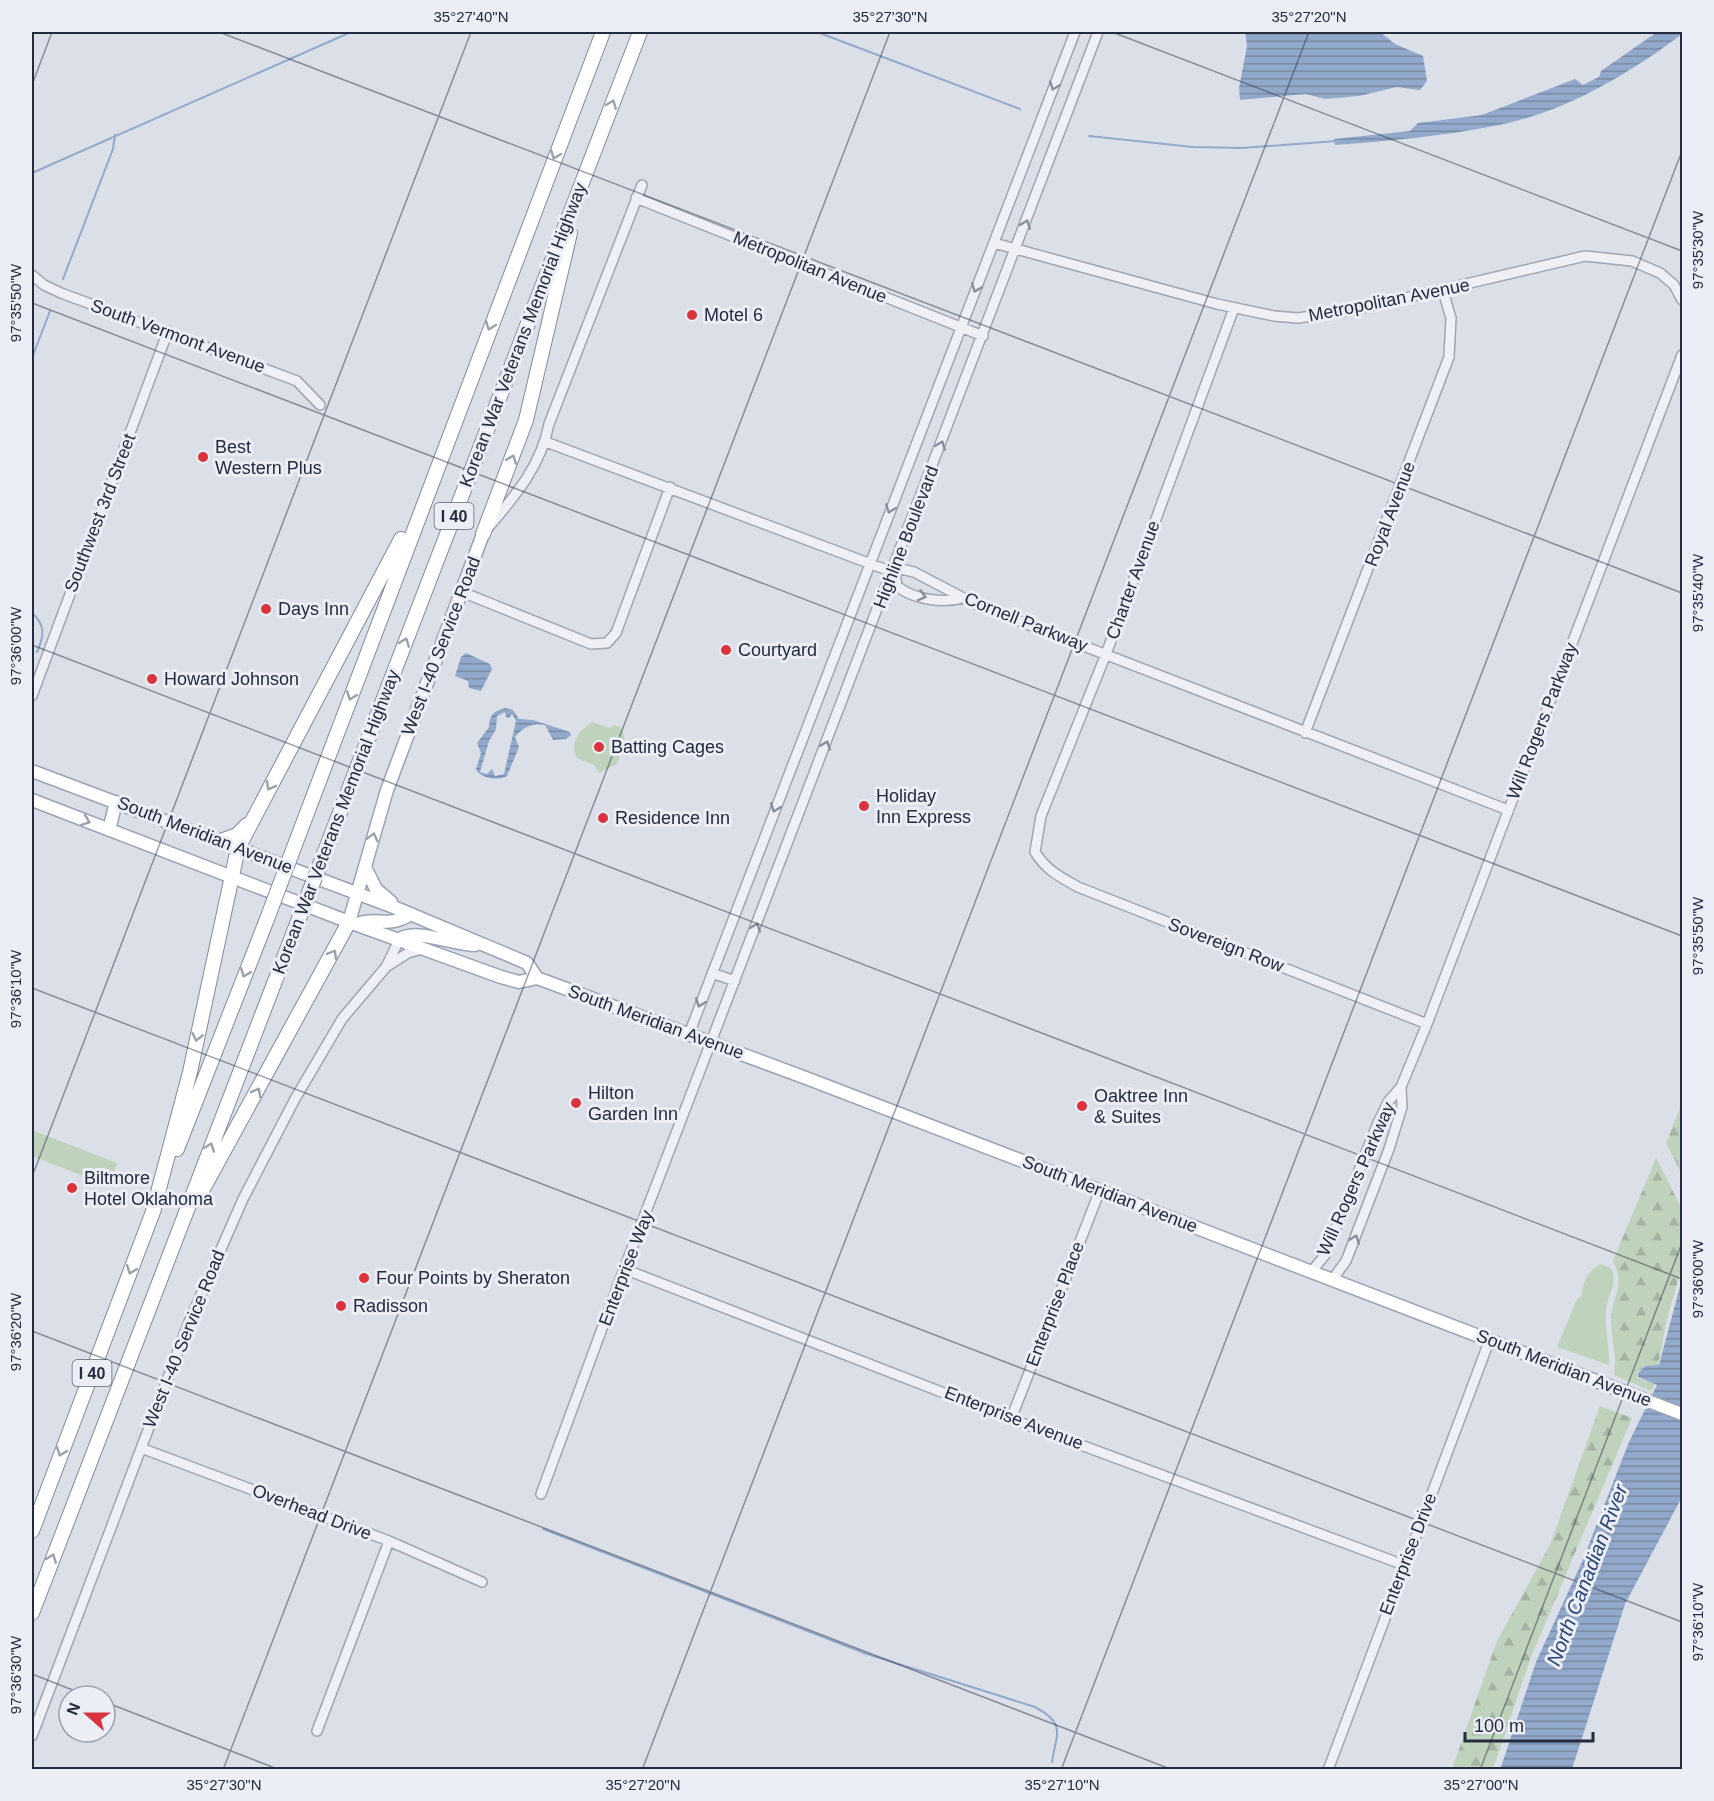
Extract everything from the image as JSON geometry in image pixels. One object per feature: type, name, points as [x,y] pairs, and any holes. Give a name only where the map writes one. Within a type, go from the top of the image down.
[{"type":"highway","name":"Korean War Veterans Memorial Highway","points":[[32,1531],[603,32]]},
{"type":"highway","name":"Korean War Veterans Memorial Highway","points":[[32,1613],[640,32]]},
{"type":"highway","points":[[483,534],[525,420],[584,178]]},
{"type":"highway","points":[[152,1215],[190,1072],[238,848],[430,483]]},
{"type":"highway","points":[[220,841],[237,835],[251,821]]},
{"type":"highway","points":[[174,1241],[353,923]]},
{"type":"main road","name":"West I-40 Service Road","points":[[353,923],[387,790],[483,534]]},
{"type":"main road","name":"South Meridian Avenue","points":[[32,771],[411,914],[526,963],[537,978]]},
{"type":"main road","name":"South Meridian Avenue","points":[[32,800],[422,949],[519,982],[537,978],[712,1042],[1683,1414]]},
{"type":"main road","points":[[109,830],[116,802]]},
{"type":"main road","points":[[366,869],[379,892],[396,908]]},
{"type":"main road","points":[[353,923],[397,922],[411,914]]},
{"type":"main road","points":[[399,940],[415,933],[462,945],[484,946]]},
{"type":"street","name":"Highline Boulevard","points":[[688,1034],[1075,32]]},
{"type":"street","name":"Highline Boulevard","points":[[712,1042],[894,573],[1098,32]]},
{"type":"street","name":"West I-40 Service Road","points":[[483,534],[528,478],[546,442],[549,424],[642,185]]},
{"type":"street","name":"Metropolitan Avenue","points":[[636,198],[983,336]]},
{"type":"street","name":"Metropolitan Avenue","points":[[994,243],[1234,308],[1298,318],[1443,291],[1585,256],[1632,261],[1678,283]]},
{"type":"street","name":"South Vermont Avenue","points":[[32,275],[44,285],[61,293],[297,381],[320,405]]},
{"type":"street","points":[[1678,283],[1683,300]]},
{"type":"street","name":"Royal Avenue","points":[[1305,733],[1449,357],[1451,318],[1443,291]]},
{"type":"street","name":"Charter Avenue","points":[[1035,852],[1041,816],[1106,654],[1234,308]]},
{"type":"street","name":"Southwest 3rd Street","points":[[32,696],[168,332]]},
{"type":"street","name":"Will Rogers Parkway","points":[[1311,1272],[1326,1254],[1364,1155],[1388,1102],[1401,1087],[1427,1024],[1683,355]]},
{"type":"street","name":"Cornell Parkway","points":[[546,442],[894,573],[901,569],[915,572],[962,598],[1508,810]]},
{"type":"street","points":[[462,592],[587,643],[604,644],[616,633],[670,487]]},
{"type":"street","points":[[894,573],[897,586],[905,591],[947,602],[962,598]]},
{"type":"street","name":"Sovereign Row","points":[[1035,852],[1052,872],[1078,887],[1427,1024]]},
{"type":"street","name":"West I-40 Service Road","points":[[32,1736],[209,1274],[257,1172],[329,1038],[386,967],[399,940]]},
{"type":"street","name":"West I-40 Service Road","points":[[386,967],[408,953],[422,949]]},
{"type":"street","points":[[712,973],[735,981]]},
{"type":"street","name":"Enterprise Way","points":[[541,1494],[624,1269],[712,1042]]},
{"type":"street","name":"Will Rogers Parkway","points":[[1332,1280],[1346,1261],[1384,1162],[1402,1107],[1401,1087]]},
{"type":"street","points":[[1364,1155],[1384,1162]]},
{"type":"street","points":[[1352,1186],[1372,1194]]},
{"type":"street","name":"Enterprise Place","points":[[1011,1419],[1100,1190]]},
{"type":"street","name":"Enterprise Avenue","points":[[624,1269],[1011,1419],[1404,1565]]},
{"type":"street","name":"Enterprise Drive","points":[[1328,1770],[1490,1339]]},
{"type":"street","name":"Overhead Drive","points":[[141,1448],[389,1541],[482,1582]]},
{"type":"street","points":[[317,1731],[389,1541]]},
{"type":"green space","name":"Batting Cages","points":[[592,722],[609,728],[615,725],[622,728],[625,742],[617,764],[599,773],[594,765],[577,758],[574,748],[583,729]]},
{"type":"green space","points":[[1682,1103],[1682,1174],[1666,1143]]},
{"type":"green space","points":[[32,1130],[117,1163],[109,1186],[32,1156]]},
{"type":"green space","points":[[1656,1158],[1682,1209],[1682,1267],[1667,1319],[1658,1365],[1645,1366],[1637,1372],[1637,1378],[1655,1384],[1651,1391],[1614,1375],[1615,1360],[1611,1319],[1618,1285],[1617,1271],[1613,1261]]},
{"type":"green space","points":[[1601,1264],[1611,1268],[1614,1278],[1606,1312],[1609,1365],[1557,1347],[1577,1299],[1582,1295],[1587,1277]]},
{"type":"green space","points":[[1600,1406],[1632,1418],[1531,1657],[1493,1769],[1452,1769],[1497,1641],[1550,1545]]},
{"type":"water","points":[[1245,32],[1380,32],[1395,44],[1423,56],[1427,81],[1420,90],[1397,87],[1359,96],[1325,99],[1306,94],[1240,100],[1239,88],[1247,46]]},
{"type":"water","points":[[1657,32],[1682,32],[1682,34],[1618,77],[1548,111],[1499,125],[1458,132],[1335,145],[1334,139],[1410,131],[1418,123],[1482,115],[1575,79],[1583,85],[1599,77],[1601,71]]},
{"type":"water","points":[[466,653],[490,664],[492,669],[481,691],[469,688],[468,681],[455,676],[461,657]]},
{"type":"water","points":[[505,708],[513,710],[519,719],[533,720],[570,732],[571,735],[566,739],[553,740],[545,725],[536,724],[521,730],[515,737],[519,747],[507,776],[495,779],[482,775],[476,769],[481,753],[477,743],[489,727],[493,714]],"holes":[[[505,712],[506,717],[509,718],[512,714],[516,721],[504,774],[495,776],[492,769],[487,774],[480,772],[489,741],[496,729],[497,716]]]},
{"type":"water","name":"North Canadian River","points":[[1682,1279],[1682,1497],[1625,1604],[1572,1769],[1500,1770],[1536,1662],[1582,1562],[1629,1442],[1657,1385],[1638,1377],[1638,1373],[1645,1366],[1659,1365]]},
{"type":"waterway","points":[[32,173],[351,32]]},
{"type":"waterway","points":[[817,32],[1020,109]]},
{"type":"waterway","points":[[63,279],[113,149],[115,135]]},
{"type":"waterway","points":[[1089,136],[1193,147],[1242,148],[1337,141]]},
{"type":"waterway","points":[[32,358],[50,311]]},
{"type":"waterway","points":[[32,613],[42,626],[41,641],[37,652]]},
{"type":"waterway","points":[[32,666],[33,662]]},
{"type":"waterway","points":[[543,1529],[867,1654],[1035,1707],[1052,1719],[1057,1730],[1052,1762]]},
{"type":"place","name":"Motel 6","points":[[692,315]]},
{"type":"place","name":"Best Western Plus","points":[[203,457]]},
{"type":"place","name":"Days Inn","points":[[266,609]]},
{"type":"place","name":"Courtyard","points":[[726,650]]},
{"type":"place","name":"Howard Johnson","points":[[152,679]]},
{"type":"place","name":"Batting Cages","points":[[599,747]]},
{"type":"place","name":"Holiday Inn Express","points":[[864,806]]},
{"type":"place","name":"Residence Inn","points":[[603,818]]},
{"type":"place","name":"Hilton Garden Inn","points":[[576,1103]]},
{"type":"place","name":"Oaktree Inn & Suites","points":[[1082,1106]]},
{"type":"place","name":"Biltmore Hotel Oklahoma","points":[[72,1188]]},
{"type":"place","name":"Four Points by Sheraton","points":[[364,1278]]},
{"type":"place","name":"Radisson","points":[[341,1306]]}]
